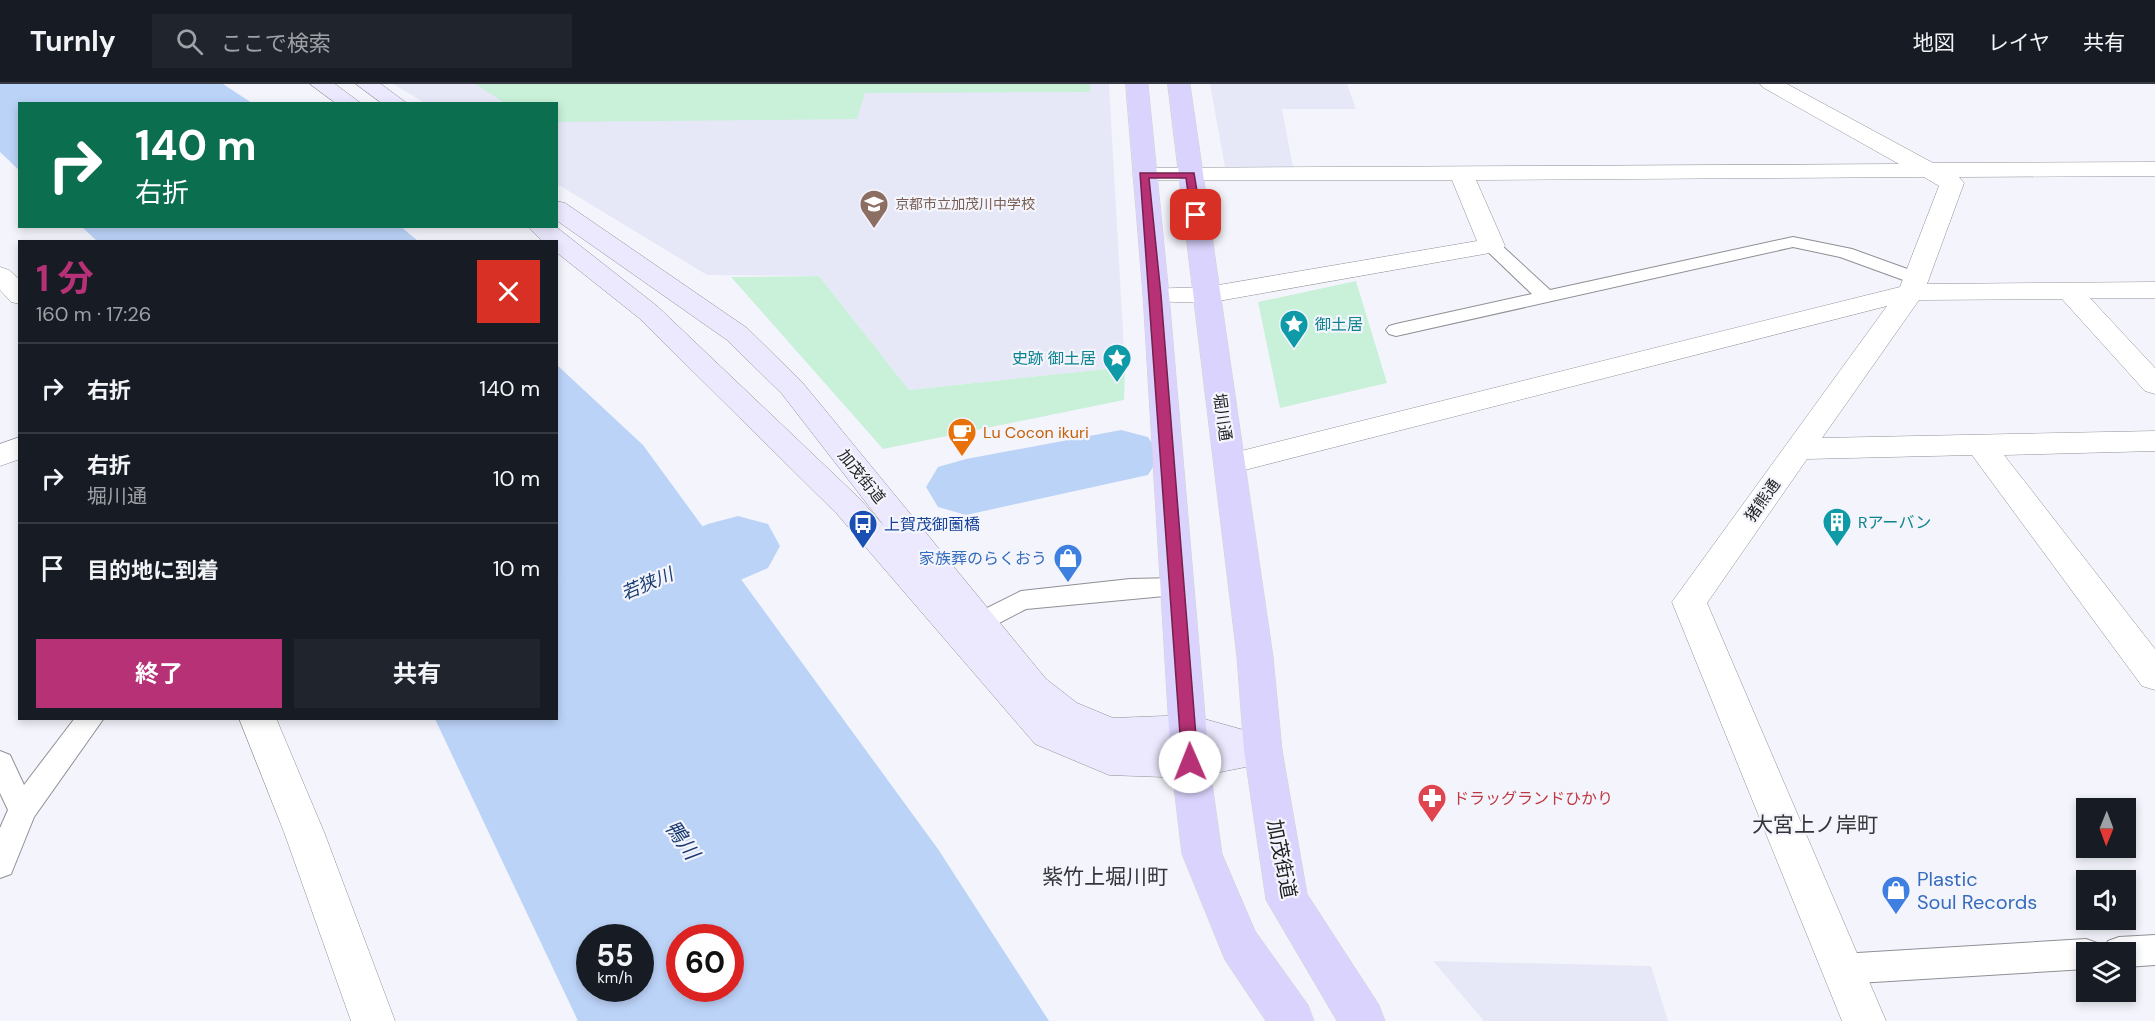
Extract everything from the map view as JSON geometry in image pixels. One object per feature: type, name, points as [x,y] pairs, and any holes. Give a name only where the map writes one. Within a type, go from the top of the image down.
[{"type":"main road","points":[[1137,84],[1156,295],[1190,747],[1202,854],[1240,945],[1292,1021]]},
{"type":"main road","name":"堀川通","points":[[1179,84],[1255,657],[1263,750]]},
{"type":"main road","name":"加茂街道","points":[[1263,750],[1287,900],[1363,1021]]},
{"type":"street","points":[[321,84],[349,102]]},
{"type":"street","points":[[367,84],[395,102]]},
{"type":"street","name":"猪熊通","points":[[1770,84],[1952,183],[1914,285],[1689,602],[1864,1021]]},
{"type":"street","points":[[1144,175],[2155,169]]},
{"type":"street","points":[[1156,295],[1207,295],[1492,246],[1461,173]]},
{"type":"street","name":"加茂街道","points":[[558,209],[737,334],[792,388],[1033,689],[1064,714],[1111,734],[1190,747],[1263,750]]},
{"type":"street","name":"加茂街道","points":[[542,228],[557,240]]},
{"type":"street","name":"加茂街道","points":[[558,241],[648,312],[848,506],[1048,733],[1109,759],[1190,747]]},
{"type":"street","points":[[0,276],[18,294]]},
{"type":"street","points":[[1229,464],[1914,285],[2069,291],[2155,290]]},
{"type":"street","points":[[2069,291],[2155,385]]},
{"type":"street","points":[[1798,449],[2155,441]]},
{"type":"street","points":[[1980,445],[2155,676]]},
{"type":"street","points":[[0,456],[18,448]]},
{"type":"street","points":[[258,720],[304,832],[373,1021]]},
{"type":"lane","points":[[1396,330],[1793,242],[1845,254],[1914,285]]},
{"type":"lane","points":[[1492,246],[1546,297]]},
{"type":"lane","points":[[980,623],[1021,600],[1130,588],[1177,587]]},
{"type":"lane","points":[[0,864],[22,810],[90,720]]},
{"type":"lane","points":[[0,763],[22,810]]},
{"type":"lane","points":[[2136,951],[2155,950]]},
{"type":"lane","points":[[1841,969],[2076,955]]},
{"type":"shaded area","name":"京都市立加茂川中学校","points":[[393,84],[1109,84],[1125,367],[909,390],[819,276],[707,275],[558,185],[558,102],[423,102]]},
{"type":"shaded area","points":[[1210,84],[1347,84],[1356,109],[1282,109],[1293,167],[1225,167]]},
{"type":"shaded area","points":[[1433,961],[1651,966],[1668,1021],[1484,1021]]},
{"type":"green space","points":[[475,84],[1090,84],[1090,92],[865,93],[857,119],[558,122],[558,102],[503,102]]},
{"type":"green space","points":[[819,276],[909,390],[1125,367],[1124,400],[883,449],[731,277]]},
{"type":"green space","name":"御土居","points":[[1356,281],[1387,383],[1280,408],[1258,302]]},
{"type":"water","points":[[0,84],[223,84],[250,102],[18,102],[18,169],[0,152]]},
{"type":"water","points":[[83,228],[402,228],[417,240],[96,240]]},
{"type":"water","name":"鴨川","points":[[558,366],[643,445],[938,849],[1049,1021],[578,1021],[435,720],[558,720]]},
{"type":"waterway","name":"若狭川","points":[[966,487],[1121,456]]},
{"type":"waterway","name":"若狭川","points":[[558,621],[738,546]]},
{"type":"place","name":"京都市立加茂川中学校","points":[[874,230]]},
{"type":"place","name":"御土居","points":[[1294,350]]},
{"type":"place","name":"史跡 御土居","points":[[1117,384]]},
{"type":"place","name":"Lu Cocon ikuri","points":[[962,458]]},
{"type":"place","name":"Rアーバン","points":[[1837,548]]},
{"type":"place","name":"上賀茂御薗橋","points":[[863,550]]},
{"type":"place","name":"家族葬のらくおう","points":[[1068,584]]},
{"type":"place","name":"ドラッグランドひかり","points":[[1432,824]]},
{"type":"place","name":"Plastic Soul Records","points":[[1896,916]]},
{"type":"district","name":"大宮上ノ岸町","points":[[1815,825]]},
{"type":"district","name":"紫竹上堀川町","points":[[1105,877]]},
{"type":"route","points":[[1190,762],[1190,731],[1182,656],[1156,295],[1144,175],[1191,175],[1196,215]]}]
